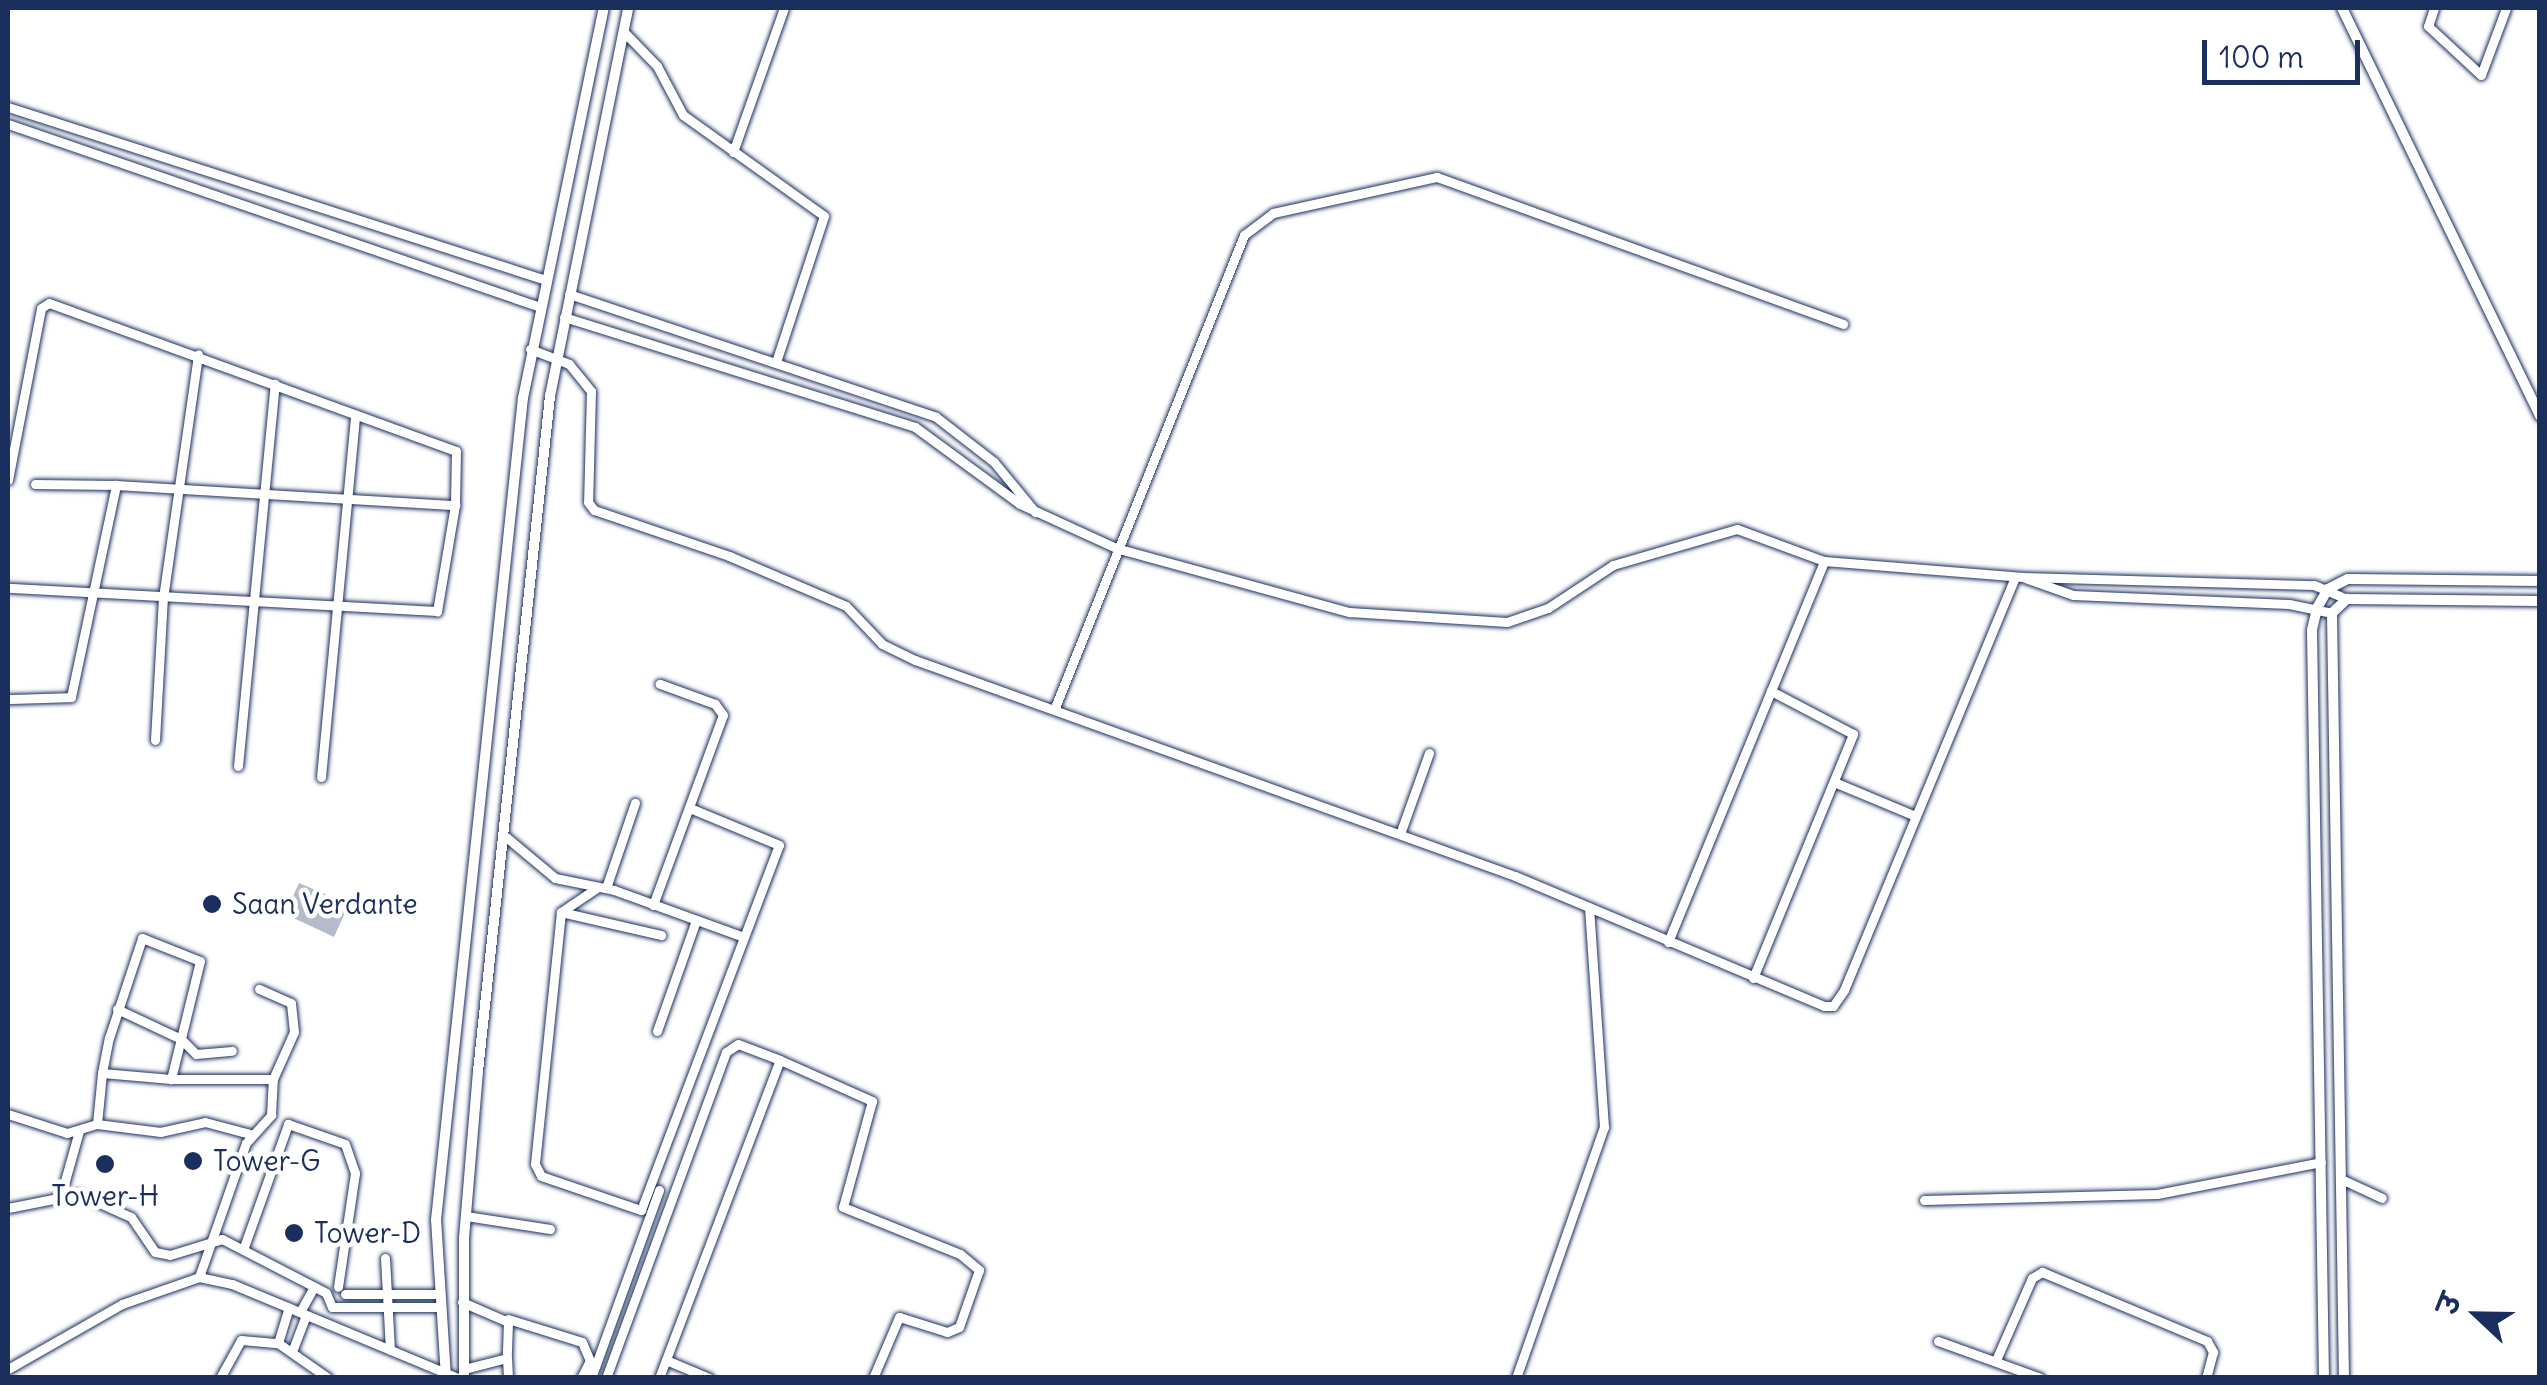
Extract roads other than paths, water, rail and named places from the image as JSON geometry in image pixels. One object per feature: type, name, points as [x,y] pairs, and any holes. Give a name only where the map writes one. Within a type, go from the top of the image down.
[{"type":"street","points":[[446,1375],[436,1220],[530,349],[604,8]]},
{"type":"street","points":[[462,1375],[466,1216],[555,357],[628,8]]},
{"type":"street","points":[[733,152],[784,8]]},
{"type":"street","points":[[2342,8],[2540,416]]},
{"type":"street","points":[[2434,8],[2428,26],[2481,75],[2506,8]]},
{"type":"street","points":[[623,30],[666,79],[678,110],[824,219],[777,359]]},
{"type":"street","points":[[8,107],[546,280]]},
{"type":"street","points":[[8,124],[540,307]]},
{"type":"street","points":[[1056,706],[1244,235],[1273,213],[1436,177],[1843,324]]},
{"type":"street","points":[[569,294],[777,359],[936,416],[994,462],[1035,512]]},
{"type":"street","points":[[8,480],[45,304],[198,354],[455,449],[455,505],[437,611],[8,588]]},
{"type":"street","points":[[564,316],[915,427],[1035,512],[1116,548],[1350,612],[1476,625],[1548,608],[1614,565],[1718,531],[1758,533],[1824,561],[2019,577],[2126,577],[2328,588],[2347,599],[2540,601]]},
{"type":"street","points":[[530,349],[555,357],[580,372],[591,391],[588,502],[594,510],[846,606],[897,652],[1056,706],[1400,834],[1753,978],[1833,1006],[2019,577]]},
{"type":"street","points":[[155,740],[163,598],[198,354]]},
{"type":"street","points":[[238,766],[250,602],[275,384]]},
{"type":"street","points":[[321,776],[355,415]]},
{"type":"street","points":[[35,484],[455,505]]},
{"type":"street","points":[[8,699],[72,697],[116,486]]},
{"type":"street","points":[[1668,942],[1824,561]]},
{"type":"street","points":[[2019,577],[2073,595],[2317,608],[2332,613]]},
{"type":"street","points":[[2124,599],[2126,577]]},
{"type":"street","points":[[2324,1378],[2312,630],[2317,608],[2328,588],[2348,578],[2540,581]]},
{"type":"street","points":[[2193,580],[2193,603]]},
{"type":"street","points":[[2247,604],[2250,583]]},
{"type":"street","points":[[2344,1378],[2332,613],[2347,599]]},
{"type":"street","points":[[653,905],[692,809],[722,710],[660,684]]},
{"type":"street","points":[[1753,978],[1852,740],[1849,727],[1771,691]]},
{"type":"street","points":[[1400,834],[1428,753]]},
{"type":"street","points":[[1834,782],[1913,815]]},
{"type":"street","points":[[561,912],[602,888],[635,804]]},
{"type":"street","points":[[561,912],[536,1169],[636,1210],[646,1206],[778,842],[692,809]]},
{"type":"street","points":[[506,837],[555,878],[602,888],[744,937]]},
{"type":"street","points":[[1516,1378],[1604,1127],[1589,908]]},
{"type":"street","points":[[561,912],[661,935]]},
{"type":"street","points":[[656,1031],[696,920]]},
{"type":"street","points":[[97,1124],[102,1074],[142,938],[200,961],[170,1079]]},
{"type":"street","points":[[260,989],[296,1008],[294,1032],[272,1079],[266,1123]]},
{"type":"street","points":[[118,1010],[182,1040],[201,1055],[232,1051]]},
{"type":"street","points":[[462,1302],[582,1342],[592,1367],[609,1377],[726,1052],[738,1044],[872,1101],[843,1206],[960,1254],[980,1272],[960,1327],[947,1332],[899,1317],[873,1378]]},
{"type":"street","points":[[659,1378],[780,1060]]},
{"type":"street","points":[[102,1074],[272,1079]]},
{"type":"street","points":[[10,1112],[62,1132],[97,1124],[160,1132],[205,1122],[250,1134]]},
{"type":"street","points":[[199,1277],[250,1134],[266,1123],[288,1124],[345,1144],[355,1158],[341,1306]]},
{"type":"street","points":[[244,1248],[288,1124]]},
{"type":"street","points":[[61,1195],[79,1131]]},
{"type":"street","points":[[1924,1200],[2157,1194],[2321,1162]]},
{"type":"street","points":[[2341,1180],[2382,1198]]},
{"type":"street","points":[[581,1378],[592,1367],[659,1190]]},
{"type":"street","points":[[8,1208],[79,1194],[131,1217],[155,1252],[170,1255],[213,1239],[244,1248],[326,1293],[438,1294]]},
{"type":"street","points":[[466,1216],[550,1228]]},
{"type":"street","points":[[385,1258],[390,1350]]},
{"type":"street","points":[[1996,1360],[2032,1278],[2042,1272],[2207,1341],[2213,1352],[2206,1378]]},
{"type":"street","points":[[8,1369],[122,1304],[199,1277],[298,1312],[446,1375],[462,1375],[507,1358]]},
{"type":"street","points":[[278,1343],[314,1286]]},
{"type":"street","points":[[326,1293],[329,1306],[440,1307]]},
{"type":"street","points":[[293,1349],[298,1312]]},
{"type":"street","points":[[508,1319],[508,1378]]},
{"type":"street","points":[[220,1378],[241,1340],[278,1343],[293,1349],[328,1378]]},
{"type":"street","points":[[1938,1341],[2040,1378]]},
{"type":"street","points":[[666,1360],[709,1378]]},
{"type":"water","points":[[299,883],[349,904],[334,937],[285,914]]},
{"type":"place","name":"Saan Verdante","points":[[212,904]]},
{"type":"place","name":"Tower-G","points":[[193,1161]]},
{"type":"place","name":"Tower-H","points":[[105,1164]]},
{"type":"place","name":"Tower-D","points":[[294,1233]]}]
